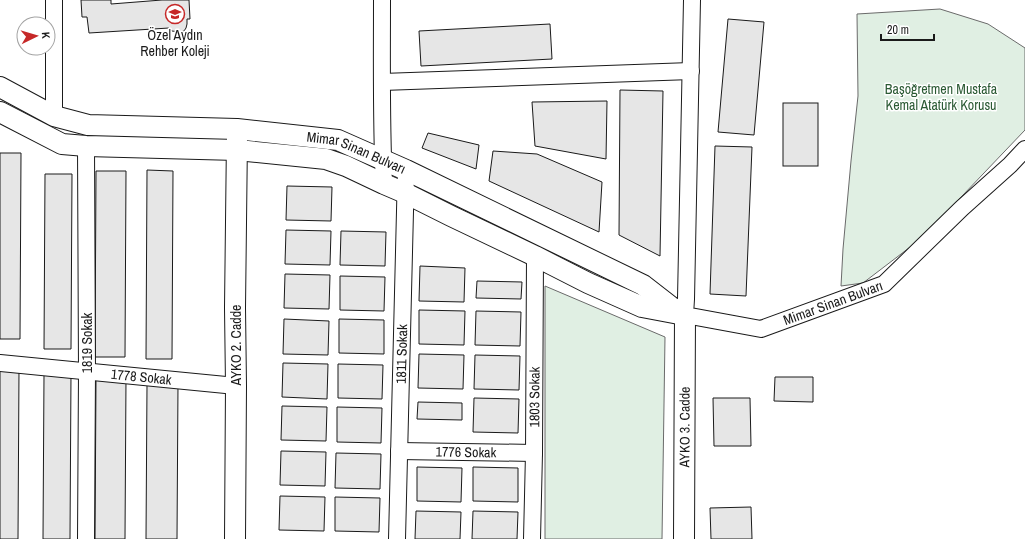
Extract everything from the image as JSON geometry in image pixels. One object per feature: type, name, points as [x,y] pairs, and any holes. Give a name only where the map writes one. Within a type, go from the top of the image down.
[{"type":"street","points":[[54,0],[54,116]]},
{"type":"street","points":[[384,184],[382,160],[382,82],[386,0]]},
{"type":"street","points":[[685,316],[692,0]]},
{"type":"street","points":[[382,82],[691,71]]},
{"type":"street","name":"Mimar Sinan Bulvarı","points":[[0,87],[54,116],[88,125],[237,129],[338,140],[406,170],[643,285],[685,316]]},
{"type":"street","name":"Mimar Sinan Bulvarı","points":[[0,112],[62,144],[237,150],[326,160],[346,166],[405,193],[535,256],[588,284],[642,307],[685,316],[761,328],[884,284],[1025,149]]},
{"type":"street","name":"AYKO 2. Cadde","points":[[235,539],[237,129]]},
{"type":"street","name":"1819 Sokak","points":[[86,146],[86,539]]},
{"type":"street","name":"1811 Sokak","points":[[397,539],[406,170]]},
{"type":"street","name":"1803 Sokak","points":[[532,539],[535,256]]},
{"type":"street","name":"AYKO 3. Cadde","points":[[684,539],[685,316]]},
{"type":"street","name":"1778 Sokak","points":[[0,363],[236,386]]},
{"type":"street","name":"1776 Sokak","points":[[399,451],[534,453]]},
{"type":"green space","name":"Başöğretmen Mustafa Kemal Atatürk Korusu","points":[[940,9],[988,24],[1025,48],[1025,130],[922,238],[863,283],[841,286],[843,249],[858,96],[857,14]]},
{"type":"green space","points":[[545,286],[665,337],[662,539],[545,539]]},
{"type":"building","points":[[81,0],[111,0],[111,4],[162,0],[189,0],[190,19],[187,19],[186,28],[184,31],[180,32],[172,31],[169,28],[89,33],[87,17],[82,17]]},
{"type":"building","points":[[728,19],[764,22],[754,135],[718,132]]},
{"type":"building","points":[[550,24],[552,59],[421,66],[419,31]]},
{"type":"building","points":[[620,90],[663,91],[660,256],[619,235]]},
{"type":"building","points":[[607,101],[606,159],[535,146],[532,102]]},
{"type":"building","points":[[783,103],[818,103],[818,166],[783,166]]},
{"type":"building","points":[[428,133],[479,145],[476,169],[422,148]]},
{"type":"building","points":[[715,146],[752,147],[746,296],[710,294]]},
{"type":"building","points":[[493,151],[537,154],[602,182],[599,232],[489,181]]},
{"type":"building","points":[[0,153],[21,153],[20,339],[0,339]]},
{"type":"building","points":[[147,170],[173,171],[172,359],[146,359]]},
{"type":"building","points":[[96,171],[126,171],[125,357],[95,357]]},
{"type":"building","points":[[45,174],[72,174],[71,349],[44,349]]},
{"type":"building","points":[[287,186],[332,187],[331,221],[286,220]]},
{"type":"building","points":[[286,230],[331,231],[330,265],[285,264]]},
{"type":"building","points":[[341,231],[386,232],[385,266],[340,265]]},
{"type":"building","points":[[420,266],[465,268],[464,302],[419,301]]},
{"type":"building","points":[[285,274],[330,275],[329,309],[284,308]]},
{"type":"building","points":[[340,276],[385,277],[384,311],[340,310]]},
{"type":"building","points":[[477,281],[522,282],[521,299],[476,298]]},
{"type":"building","points":[[419,310],[465,311],[464,345],[419,344]]},
{"type":"building","points":[[476,311],[521,312],[520,346],[475,345]]},
{"type":"building","points":[[284,319],[329,321],[328,355],[283,354]]},
{"type":"building","points":[[339,319],[384,320],[384,354],[339,353]]},
{"type":"building","points":[[419,354],[464,355],[463,389],[418,388]]},
{"type":"building","points":[[475,355],[520,356],[519,390],[474,389]]},
{"type":"building","points":[[283,363],[328,364],[327,399],[282,397]]},
{"type":"building","points":[[338,364],[383,365],[382,399],[338,398]]},
{"type":"building","points":[[0,369],[19,369],[18,539],[0,539]]},
{"type":"building","points":[[44,374],[71,374],[70,539],[43,539]]},
{"type":"building","points":[[96,377],[126,378],[125,539],[95,539]]},
{"type":"building","points":[[775,377],[813,377],[813,402],[774,401]]},
{"type":"building","points":[[147,384],[178,384],[177,539],[146,539]]},
{"type":"building","points":[[474,398],[519,399],[518,433],[473,432]]},
{"type":"building","points":[[713,398],[750,398],[751,446],[714,446]]},
{"type":"building","points":[[418,402],[462,403],[462,420],[417,419]]},
{"type":"building","points":[[282,406],[327,407],[326,441],[281,440]]},
{"type":"building","points":[[337,407],[382,408],[381,443],[337,442]]},
{"type":"building","points":[[281,451],[326,452],[325,486],[280,485]]},
{"type":"building","points":[[336,453],[381,454],[380,489],[335,488]]},
{"type":"building","points":[[417,467],[462,468],[461,502],[417,501]]},
{"type":"building","points":[[473,467],[518,468],[518,502],[473,501]]},
{"type":"building","points":[[280,496],[325,497],[324,531],[279,530]]},
{"type":"building","points":[[335,497],[380,498],[379,532],[335,531]]},
{"type":"building","points":[[751,507],[752,539],[711,539],[710,508]]},
{"type":"building","points":[[416,511],[461,512],[460,539],[415,539]]},
{"type":"building","points":[[473,511],[518,512],[517,539],[472,539]]},
{"type":"place","name":"Özel Aydın Rehber Koleji","points":[[175,14]]}]
